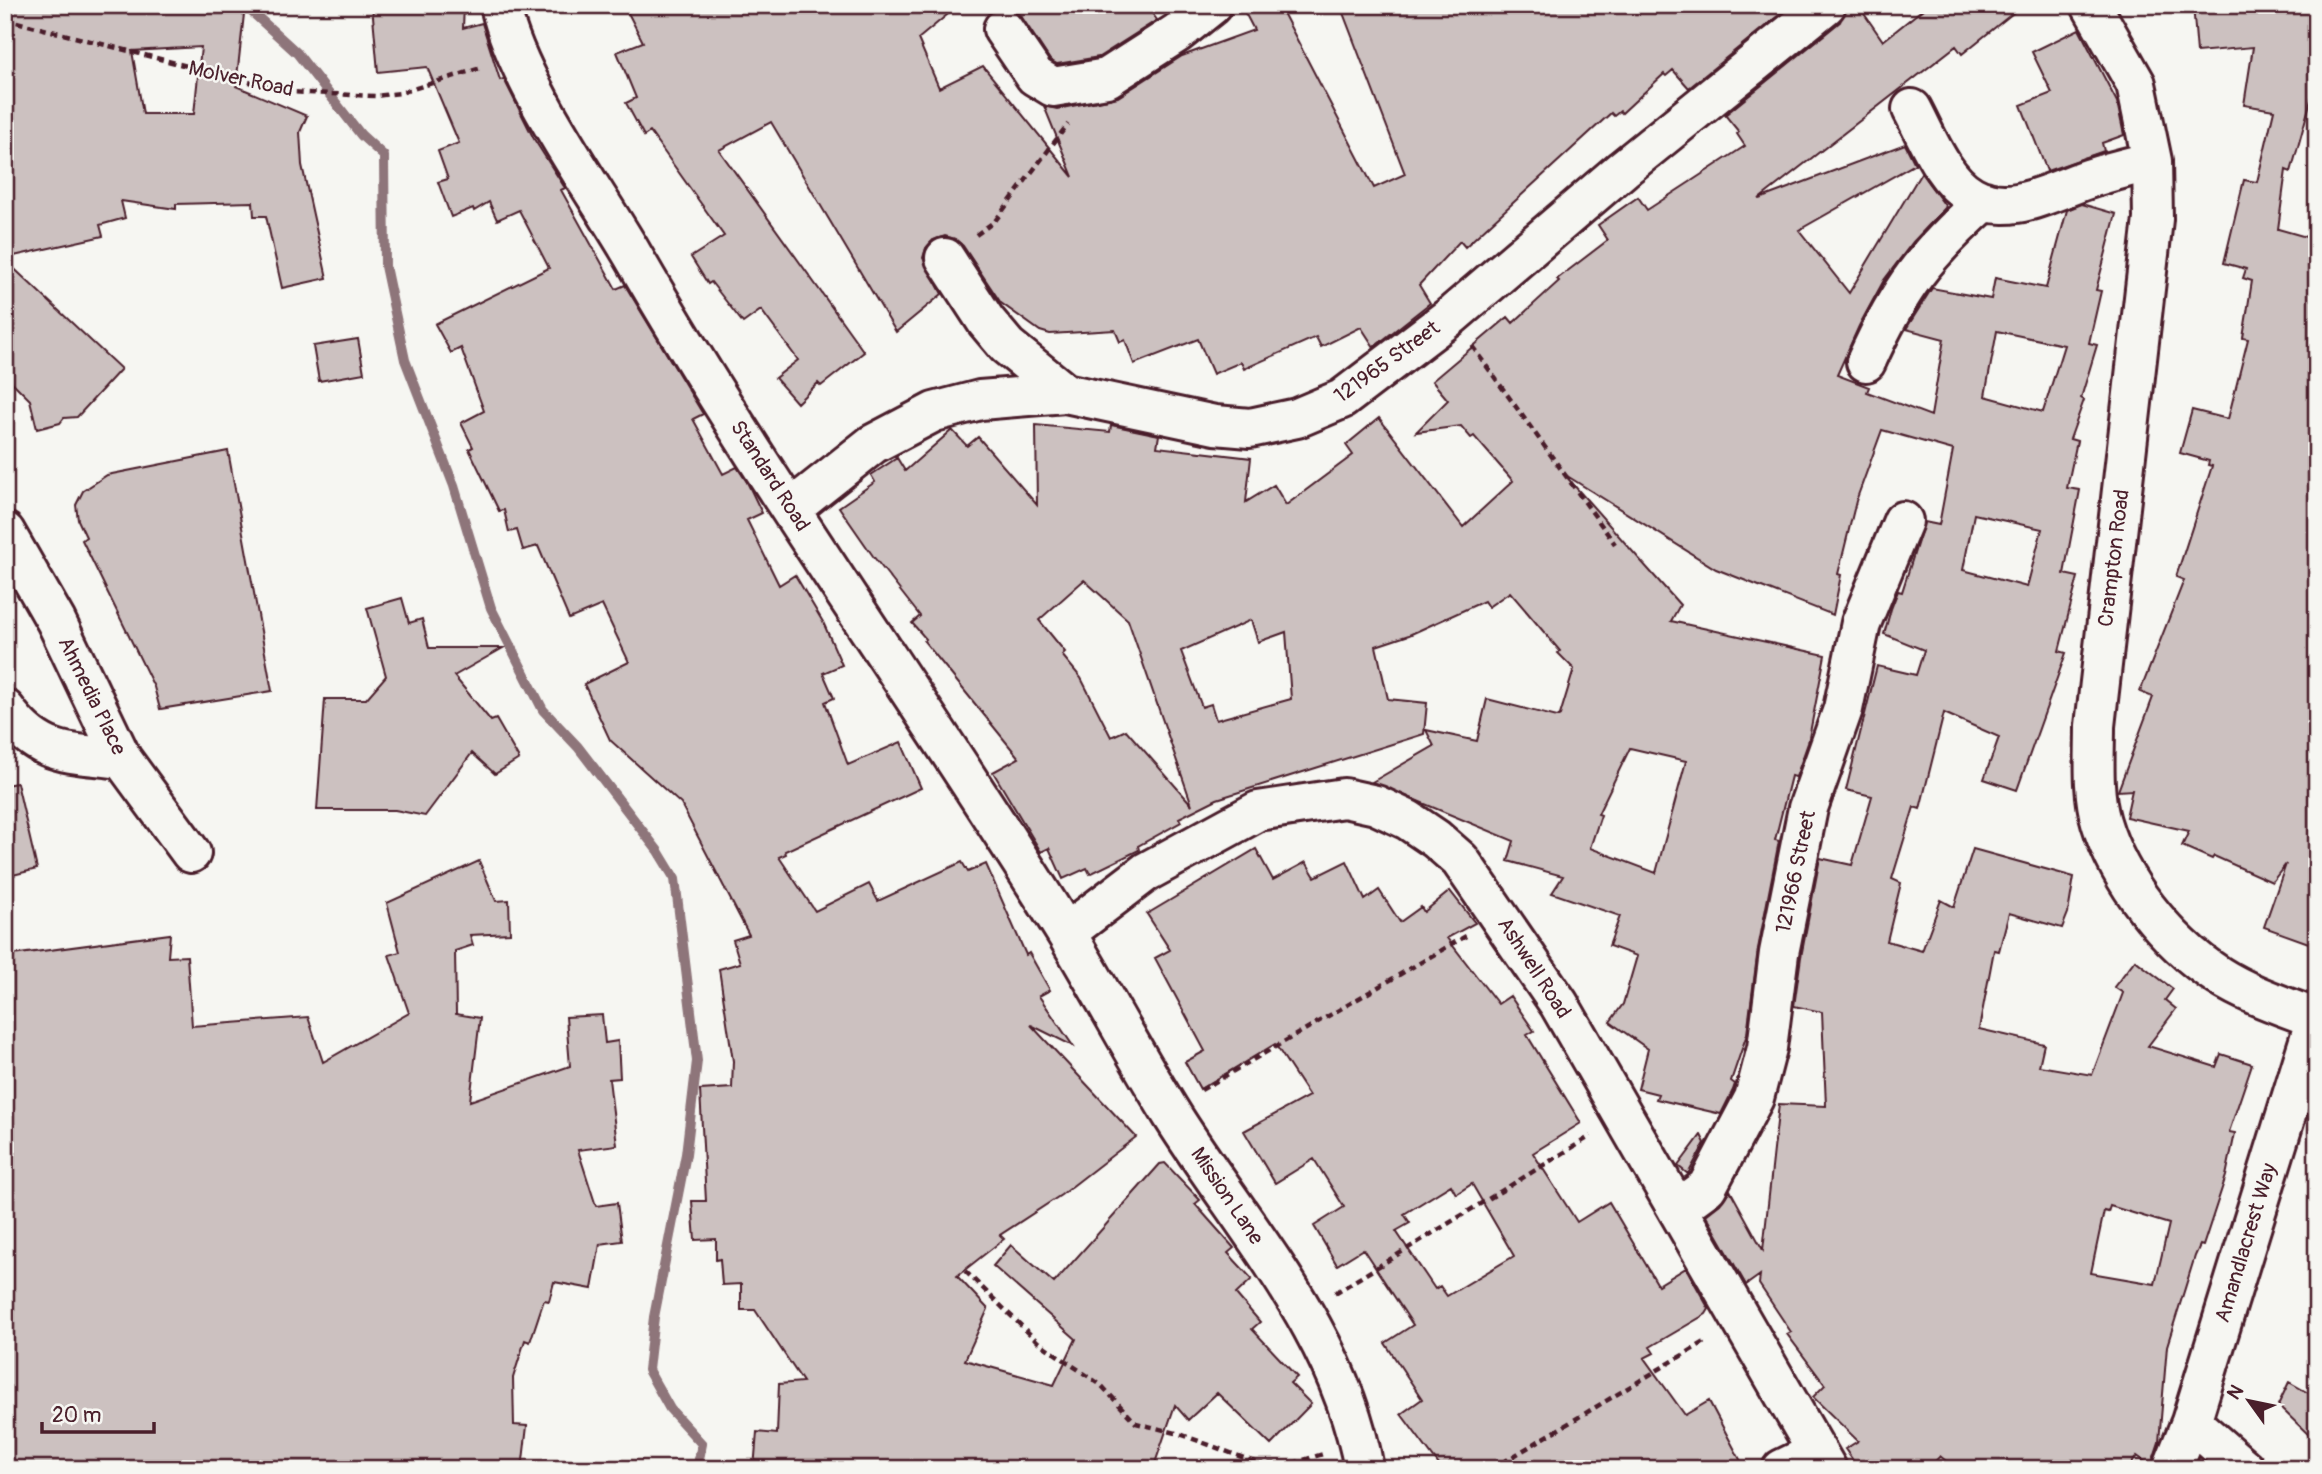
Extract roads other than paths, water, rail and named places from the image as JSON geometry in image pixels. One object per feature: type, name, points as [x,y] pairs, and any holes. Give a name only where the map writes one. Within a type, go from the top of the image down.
[{"type":"street","points":[[1003,29],[1035,76],[1054,87],[1107,78],[1178,33],[1212,5]]},
{"type":"street","name":"121965 Street","points":[[791,509],[873,444],[934,412],[980,400],[1065,393],[1215,425],[1250,428],[1297,418],[1342,399],[1451,316],[1623,169],[1826,5]]},
{"type":"street","name":"Crampton Road","points":[[2091,5],[2136,84],[2152,161],[2153,219],[2095,726],[2096,789],[2101,821],[2114,857],[2140,898],[2186,953],[2221,977],[2316,1018]]},
{"type":"street","name":"Standard Road","points":[[512,21],[538,97],[673,325],[1066,933]]},
{"type":"street","points":[[1912,109],[1941,162],[1970,195],[1985,201],[2021,203],[2086,179],[2152,161]]},
{"type":"street","points":[[1866,362],[1889,310],[1910,277],[1935,248],[1985,201]]},
{"type":"street","points":[[944,258],[986,321],[1007,346],[1065,393]]},
{"type":"street","name":"121966 Street","points":[[1677,1209],[1707,1187],[1754,1098],[1767,1048],[1779,953],[1808,808],[1843,709],[1861,622],[1903,521]]},
{"type":"street","name":"Ahmedia Place","points":[[5,532],[56,621],[122,759],[191,853]]},
{"type":"street","points":[[5,709],[19,728],[36,743],[56,750],[122,759]]},
{"type":"street","name":"Ashwell Road","points":[[1066,933],[1146,872],[1258,811],[1344,798],[1376,805],[1408,820],[1436,839],[1460,860],[1559,1004],[1822,1461]]},
{"type":"street","name":"Mission Lane","points":[[1066,933],[1168,1107],[1304,1312],[1333,1362],[1362,1454]]},
{"type":"street","name":"Amandlacrest Way","points":[[2172,1469],[2190,1422],[2316,1018]]},
{"type":"street","points":[[2190,1422],[2245,1469]]},
{"type":"street","points":[[1782,1469],[1822,1461]]},
{"type":"waterway","points":[[252,5],[251,11],[297,53],[361,135],[384,156],[385,266],[405,360],[454,486],[491,608],[543,710],[578,747],[658,851],[675,879],[697,1061],[686,1154],[654,1317],[648,1370],[670,1409],[702,1444],[697,1469]]}]
